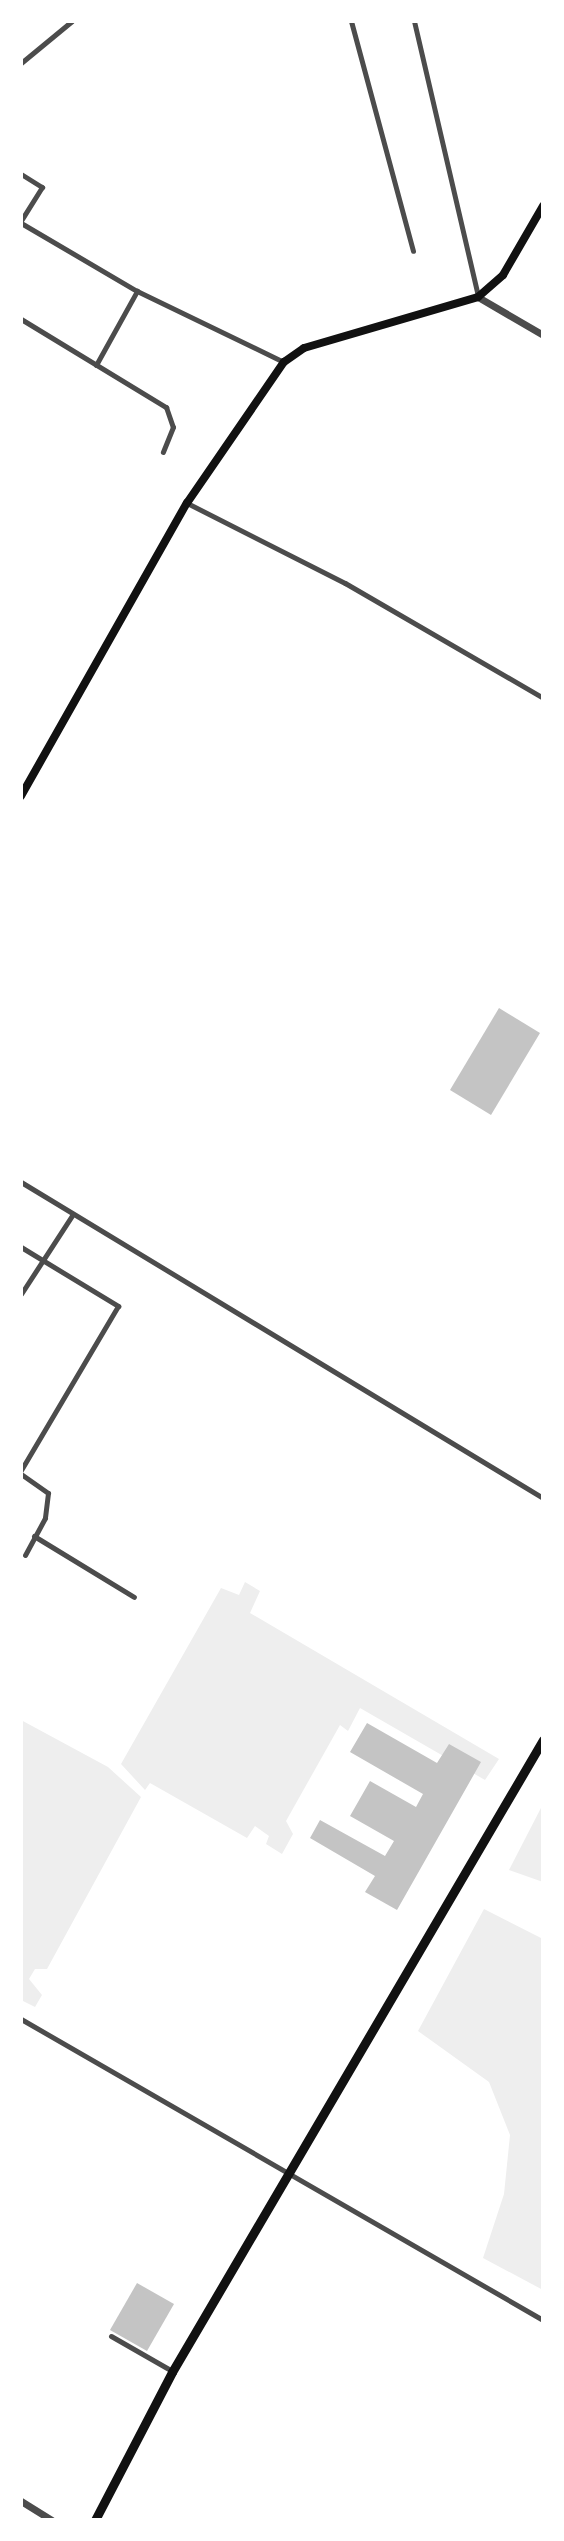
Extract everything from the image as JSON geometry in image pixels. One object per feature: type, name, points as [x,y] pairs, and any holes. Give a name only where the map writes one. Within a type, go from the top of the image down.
[{"type":"main road","points":[[21,796],[187,503],[284,362],[304,348],[478,298],[503,275],[543,206]]},
{"type":"main road","points":[[95,2520],[172,2372],[289,2177],[543,1740]]},
{"type":"street","points":[[21,63],[72,21]]},
{"type":"street","points":[[351,21],[413,251]]},
{"type":"street","points":[[414,21],[478,298],[543,335]]},
{"type":"street","points":[[21,174],[42,187],[21,222],[137,290],[284,362]]},
{"type":"street","points":[[96,365],[137,290]]},
{"type":"street","points":[[21,319],[166,407],[173,427],[163,452]]},
{"type":"street","points":[[187,503],[345,583],[543,698]]},
{"type":"street","points":[[21,1182],[543,1498]]},
{"type":"street","points":[[21,1294],[46,1262],[73,1214]]},
{"type":"street","points":[[21,1247],[118,1306],[21,1472],[48,1493],[48,1507],[25,1555]]},
{"type":"street","points":[[34,1536],[134,1597]]},
{"type":"street","points":[[21,2019],[289,2177],[543,2320]]},
{"type":"street","points":[[111,2336],[172,2372]]},
{"type":"street","points":[[21,2501],[50,2519]]},
{"type":"shaded area","points":[[245,1582],[260,1591],[250,1613],[499,1759],[485,1780],[360,1708],[348,1731],[340,1725],[286,1821],[293,1834],[282,1854],[266,1844],[269,1836],[255,1826],[247,1838],[150,1783],[145,1790],[121,1764],[221,1588],[239,1595]]},
{"type":"shaded area","points":[[21,1720],[108,1767],[141,1797],[47,1969],[35,1969],[29,1979],[42,1995],[35,2007],[21,2000]]},
{"type":"shaded area","points":[[543,1804],[543,1882],[509,1870]]},
{"type":"shaded area","points":[[484,1909],[543,1939],[543,2290],[483,2258],[504,2194],[510,2135],[489,2082],[418,2031]]},
{"type":"building","points":[[499,1008],[540,1033],[491,1115],[450,1090]]},
{"type":"building","points":[[367,1723],[437,1763],[449,1744],[481,1762],[397,1910],[365,1892],[375,1876],[310,1838],[320,1820],[385,1856],[394,1841],[350,1816],[370,1781],[416,1807],[423,1794],[350,1752]]},
{"type":"building","points":[[137,2283],[174,2304],[147,2351],[110,2330]]}]
